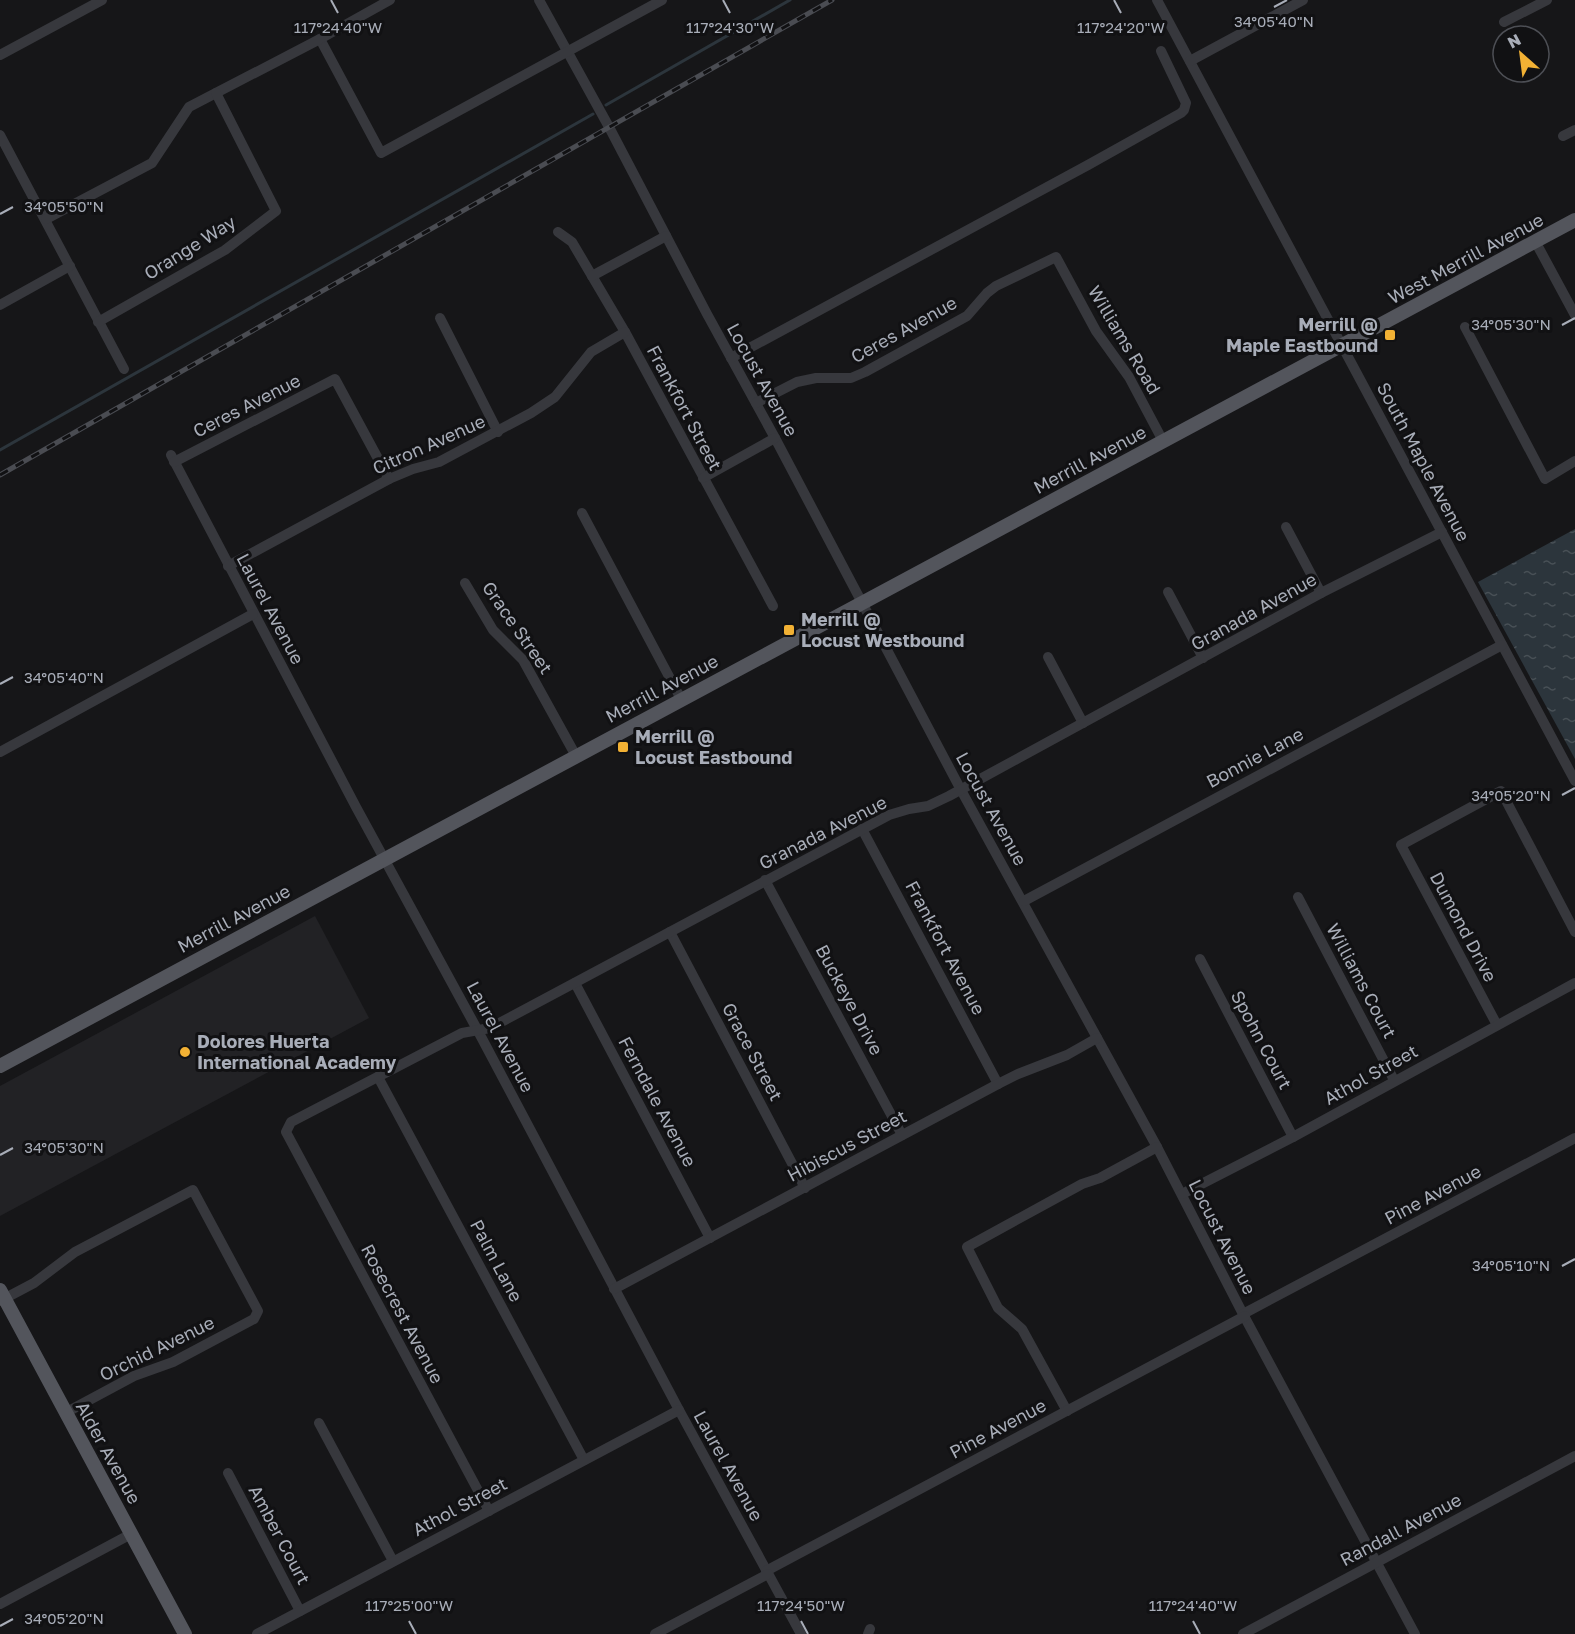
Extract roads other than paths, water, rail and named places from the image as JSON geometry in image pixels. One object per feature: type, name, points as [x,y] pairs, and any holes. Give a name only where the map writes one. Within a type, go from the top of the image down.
[{"type":"main road","name":"West Merrill Avenue","points":[[1342,347],[1575,220]]},
{"type":"main road","name":"Merrill Avenue","points":[[0,1066],[862,602],[1342,347]]},
{"type":"main road","name":"Alder Avenue","points":[[2,1296],[185,1634]]},
{"type":"street","points":[[0,55],[102,0]]},
{"type":"street","points":[[46,219],[152,163],[189,107],[390,0]]},
{"type":"street","name":"Locust Avenue","points":[[539,0],[609,127],[961,790],[1157,1147],[1415,1634]]},
{"type":"street","points":[[320,39],[381,153],[662,0]]},
{"type":"street","name":"South Maple Avenue","points":[[1158,0],[1575,781]]},
{"type":"street","points":[[1504,22],[1547,0]]},
{"type":"street","points":[[1190,61],[1296,2]]},
{"type":"street","points":[[731,358],[1181,113],[1186,103],[1161,51]]},
{"type":"street","name":"Orange Way","points":[[98,322],[225,250],[276,211],[216,93]]},
{"type":"street","points":[[1563,136],[1575,130]]},
{"type":"street","points":[[0,135],[124,369]]},
{"type":"street","name":"Frankfort Street","points":[[558,232],[572,242],[625,332],[773,606]]},
{"type":"street","points":[[592,276],[666,236]]},
{"type":"street","points":[[1535,241],[1575,315]]},
{"type":"street","name":"Ceres Avenue","points":[[756,403],[797,382],[816,378],[850,378],[865,372],[967,316],[987,292],[996,286],[1056,256]]},
{"type":"street","name":"Williams Road","points":[[1056,256],[1096,331],[1129,377],[1163,441]]},
{"type":"street","points":[[0,305],[70,266]]},
{"type":"street","points":[[440,318],[498,432]]},
{"type":"street","points":[[1465,327],[1545,478],[1575,461]]},
{"type":"street","name":"Citron Avenue","points":[[228,566],[389,479],[439,462],[498,432],[555,398],[591,352],[625,332]]},
{"type":"street","name":"Ceres Avenue","points":[[173,459],[335,379],[389,479]]},
{"type":"street","points":[[703,478],[775,438]]},
{"type":"street","name":"Laurel Avenue","points":[[173,459],[383,859],[478,1031],[614,1289],[801,1634]]},
{"type":"street","points":[[582,513],[681,699]]},
{"type":"street","points":[[1286,527],[1321,593]]},
{"type":"street","name":"Granada Avenue","points":[[286,1132],[291,1122],[462,1033],[490,1028],[889,815],[909,809],[928,807],[961,790],[1321,593],[1442,532]]},
{"type":"street","name":"Grace Street","points":[[465,582],[494,630],[523,660],[576,756]]},
{"type":"street","points":[[1167,592],[1203,658]]},
{"type":"street","points":[[0,752],[253,614]]},
{"type":"street","name":"Bonnie Lane","points":[[1023,901],[1502,645]]},
{"type":"street","points":[[1048,657],[1083,723]]},
{"type":"street","name":"Dumond Drive","points":[[1497,1025],[1401,845],[1501,791],[1575,932]]},
{"type":"street","name":"Frankfort Avenue","points":[[862,829],[998,1084]]},
{"type":"street","name":"Buckeye Drive","points":[[765,880],[902,1135]]},
{"type":"street","name":"Williams Court","points":[[1298,897],[1394,1080]]},
{"type":"street","name":"Grace Street","points":[[670,932],[805,1188]]},
{"type":"street","name":"Spohn Court","points":[[1200,959],[1293,1137]]},
{"type":"street","name":"Ferndale Avenue","points":[[575,983],[710,1238]]},
{"type":"street","name":"Athol Street","points":[[1182,1194],[1293,1137],[1394,1080],[1575,984]]},
{"type":"street","name":"Hibiscus Street","points":[[614,1289],[998,1084],[1067,1055],[1097,1038]]},
{"type":"street","name":"Palm Lane","points":[[378,1077],[584,1460]]},
{"type":"street","name":"Rosecrest Avenue","points":[[286,1132],[489,1511]]},
{"type":"street","name":"Pine Avenue","points":[[655,1634],[1575,1138]]},
{"type":"street","points":[[1067,1411],[1022,1329],[999,1308],[967,1247],[1082,1184],[1100,1178],[1157,1147]]},
{"type":"street","name":"Orchid Avenue","points":[[2,1296],[34,1283],[75,1252],[193,1190],[258,1311],[254,1320],[173,1362],[134,1376],[65,1413]]},
{"type":"street","name":"Athol Street","points":[[257,1634],[679,1410]]},
{"type":"street","points":[[319,1423],[393,1561]]},
{"type":"street","name":"Randall Avenue","points":[[1243,1634],[1575,1456]]},
{"type":"street","name":"Amber Court","points":[[228,1473],[300,1611]]},
{"type":"street","points":[[0,1604],[131,1534]]},
{"type":"water","points":[[1575,529],[1575,759],[1478,582]]},
{"type":"waterway","points":[[606,105],[790,0]]},
{"type":"waterway","points":[[0,450],[593,114]]},
{"type":"railway","points":[[0,475],[832,0]]},
{"type":"place","name":"Merrill @ Maple Eastbound","points":[[1390,335]]},
{"type":"place","name":"Merrill @ Locust Westbound","points":[[789,630]]},
{"type":"place","name":"Merrill @ Locust Eastbound","points":[[623,747]]},
{"type":"place","name":"Dolores Huerta International Academy","points":[[185,1052]]}]
